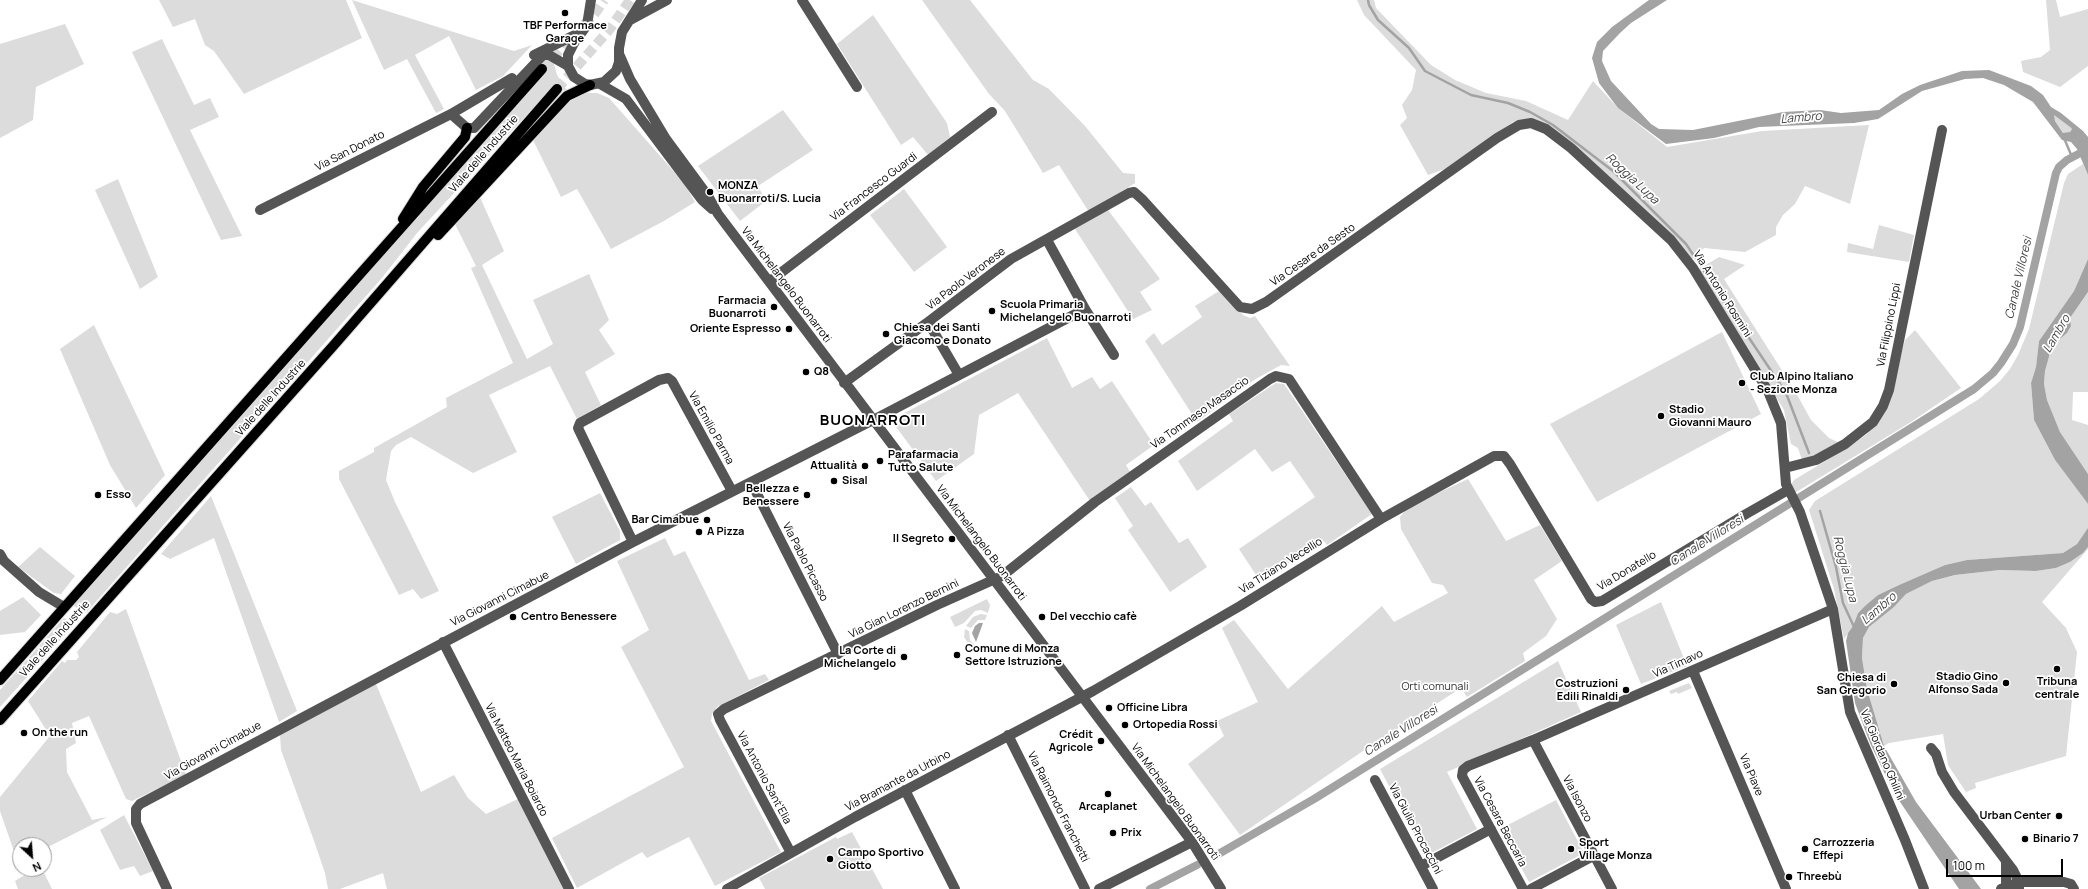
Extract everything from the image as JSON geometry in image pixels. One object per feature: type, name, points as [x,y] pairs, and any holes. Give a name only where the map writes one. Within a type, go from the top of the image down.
[{"type":"main road","name":"Viale delle Industrie","points":[[0,680],[542,69]]},
{"type":"main road","points":[[399,269],[417,257],[567,96],[595,84]]},
{"type":"main road","name":"Viale delle Industrie","points":[[0,720],[557,89]]},
{"type":"main road","points":[[386,244],[423,187],[465,136],[467,128]]},
{"type":"street","points":[[582,0],[590,13]]},
{"type":"street","points":[[568,66],[569,50],[584,30],[590,13],[591,0]]},
{"type":"street","points":[[467,128],[477,125],[543,55],[549,55],[568,66],[574,77],[585,84],[595,84],[613,76],[620,56],[620,37],[628,22],[643,0],[651,4],[664,1]]},
{"type":"street","points":[[802,0],[857,87]]},
{"type":"street","points":[[628,22],[664,1]]},
{"type":"street","points":[[467,128],[512,78],[540,50],[584,30]]},
{"type":"street","name":"Via Michelangelo Buonarroti","points":[[620,56],[627,74],[666,139],[708,196],[718,214],[770,281],[844,383],[1192,842],[1221,889]]},
{"type":"street","name":"Via San Donato","points":[[260,210],[451,114],[512,78]]},
{"type":"street","name":"Via Michelangelo Buonarroti","points":[[595,84],[626,99],[702,200],[718,214]]},
{"type":"street","name":"Via Francesco Guardi","points":[[770,281],[992,112]]},
{"type":"street","points":[[451,114],[467,128]]},
{"type":"street","name":"Via Cesare da Sesto","points":[[1129,193],[1134,192],[1143,200],[1240,306],[1252,309],[1266,302],[1497,138],[1520,125],[1531,123]]},
{"type":"street","name":"Via Antonio Rosmini","points":[[1531,123],[1546,129],[1571,148],[1671,240],[1693,268],[1776,407],[1781,423],[1785,468],[1790,494]]},
{"type":"street","name":"Via Filippino Lippi","points":[[1785,468],[1802,466],[1845,444],[1873,422],[1883,406],[1889,390],[1942,130]]},
{"type":"street","name":"Via Paolo Veronese","points":[[844,383],[1006,263],[1129,193]]},
{"type":"street","points":[[1047,240],[1085,309],[1114,355]]},
{"type":"street","name":"Via Giovanni Cimabue","points":[[167,889],[136,823],[136,810],[140,804],[732,490],[751,482],[872,420],[1085,309]]},
{"type":"street","points":[[928,322],[959,375]]},
{"type":"street","name":"Via Tommaso Masaccio","points":[[994,579],[1002,576],[1095,502],[1276,376],[1289,379],[1381,519]]},
{"type":"street","name":"Via Emilio Parma","points":[[633,542],[578,428],[580,423],[659,380],[668,378],[672,381],[732,490]]},
{"type":"street","name":"Via Donatello","points":[[1494,456],[1504,456],[1510,464],[1590,599],[1595,602],[1602,601],[1732,522],[1790,494]]},
{"type":"street","name":"Via Tiziano Vecellio","points":[[1082,697],[1213,622],[1381,519],[1494,456]]},
{"type":"street","name":"Via Pablo Picasso","points":[[751,482],[838,654]]},
{"type":"street","name":"Via Giordano Ghilini","points":[[1790,494],[1798,508],[1833,609],[1850,712],[1905,840],[1924,889]]},
{"type":"street","points":[[0,554],[4,562],[39,592],[64,607]]},
{"type":"street","name":"Via Gian Lorenzo Bernini","points":[[718,714],[724,709],[994,579]]},
{"type":"street","name":"Via Timavo","points":[[1533,740],[1833,609]]},
{"type":"street","name":"Via Matteo Maria Boiardo","points":[[443,642],[569,889]]},
{"type":"street","name":"Via Piave","points":[[1693,671],[1786,889]]},
{"type":"street","name":"Via Bramante da Urbino","points":[[727,889],[791,852],[905,790],[1082,697]]},
{"type":"street","name":"Via Antonio Sant'Elia","points":[[718,714],[791,852]]},
{"type":"street","name":"Via Raimondo Franchetti","points":[[1008,735],[1085,889]]},
{"type":"street","name":"Via Cesare Beccaria","points":[[1523,889],[1462,776],[1463,770],[1468,766],[1533,740]]},
{"type":"street","name":"Via Isonzo","points":[[1533,740],[1593,856],[1612,889]]},
{"type":"street","points":[[1931,748],[1936,754],[1942,772],[1954,792],[2006,861],[2012,887],[2062,882],[2070,884],[2074,889]]},
{"type":"street","name":"Via Giulio Procaccini","points":[[1375,780],[1433,889]]},
{"type":"street","points":[[905,790],[955,889]]},
{"type":"street","points":[[1421,866],[1491,829]]},
{"type":"street","points":[[1099,889],[1192,842]]},
{"type":"street","points":[[1532,889],[1593,856]]},
{"type":"street","points":[[2053,889],[2062,882]]},
{"type":"green space","points":[[159,0],[346,0],[362,38],[244,94],[214,51],[205,45],[195,19],[173,27]]},
{"type":"green space","points":[[352,0],[514,51],[532,45],[503,76],[476,90],[449,36],[415,55],[444,109],[436,113],[407,59],[384,70]]},
{"type":"green space","points":[[922,0],[970,0],[1033,80],[1049,89],[1085,126],[1123,173],[1135,174],[1135,183],[1089,212],[1059,165],[1043,173],[1005,111],[989,94]]},
{"type":"green space","points":[[1357,0],[1374,0],[1376,8],[1431,65],[1455,80],[1486,93],[1526,101],[1568,120],[1593,81],[1618,108],[1667,147],[1762,131],[1869,125],[1850,204],[1805,186],[1795,204],[1783,215],[1776,227],[1776,235],[1745,252],[1704,248],[1691,260],[1530,118],[1513,122],[1445,169],[1428,175],[1400,125],[1407,118],[1402,105],[1412,90],[1416,70],[1364,15]]},
{"type":"green space","points":[[2046,0],[2056,0],[2060,17],[2088,9],[2088,66],[2060,87],[2023,72],[2021,61],[2041,57],[2050,50]]},
{"type":"green space","points":[[873,15],[947,123],[950,137],[928,155],[913,137],[901,145],[837,44]]},
{"type":"green space","points":[[65,24],[84,64],[36,87],[33,120],[0,138],[0,44]]},
{"type":"green space","points":[[162,39],[194,105],[210,98],[219,117],[190,130],[242,236],[221,240],[132,52]]},
{"type":"green space","points":[[543,59],[553,60],[557,75],[567,91],[566,92],[555,84],[417,233],[382,278],[86,613],[72,605],[548,71],[538,61]]},
{"type":"green space","points":[[587,93],[597,93],[609,98],[684,183],[695,202],[664,221],[611,249],[577,189],[561,197],[533,140],[573,97]]},
{"type":"green space","points":[[783,110],[813,150],[758,186],[766,201],[740,221],[698,166]]},
{"type":"green space","points":[[2053,114],[2072,129],[2070,132],[2064,134],[2055,121]]},
{"type":"green space","points":[[2083,164],[2088,175],[2088,259],[2074,291],[2039,341],[2036,367],[2031,383],[2034,420],[2055,460],[2088,504],[2088,529],[2077,544],[2063,553],[1967,560],[1945,565],[1899,585],[1878,595],[1858,613],[1853,626],[1844,639],[1834,589],[1809,510],[1815,501],[1979,399],[2000,381],[2010,369],[2018,355],[2029,329],[2064,183],[2068,174]]},
{"type":"green space","points":[[118,179],[158,277],[140,289],[95,190]]},
{"type":"green space","points":[[904,189],[947,247],[914,272],[870,215]]},
{"type":"green space","points":[[479,195],[504,251],[482,265],[527,359],[553,344],[533,300],[589,274],[609,320],[599,330],[615,354],[585,372],[601,405],[577,419],[550,366],[489,395],[517,452],[473,473],[411,437],[396,445],[391,451],[386,480],[395,502],[439,591],[421,599],[413,589],[399,595],[339,479],[339,471],[374,452],[374,448],[447,407],[446,398],[513,363],[471,268],[476,266],[454,222]]},
{"type":"green space","points":[[1108,210],[1160,279],[1140,292],[1152,310],[1133,319],[1075,229]]},
{"type":"green space","points":[[1879,225],[1914,235],[1909,262],[1847,252],[1848,243],[1873,249]]},
{"type":"green space","points":[[1719,257],[1745,265],[1724,279],[1795,391],[1811,420],[1829,438],[1840,443],[1821,454],[1802,460],[1798,448],[1791,444],[1784,410],[1699,269]]},
{"type":"green space","points":[[1219,291],[1243,315],[1250,318],[1255,316],[1290,366],[1281,365],[1254,380],[1197,422],[1145,341],[1154,333],[1162,345],[1202,317],[1195,306]]},
{"type":"green space","points":[[2088,292],[2088,392],[2073,392],[2072,420],[2088,425],[2088,474],[2060,432],[2047,400],[2044,384],[2045,371],[2052,346],[2067,333],[2071,326],[2070,318]]},
{"type":"green space","points":[[94,325],[165,475],[136,508],[110,465],[60,349]]},
{"type":"green space","points":[[1915,330],[1961,388],[1911,422],[1793,494],[1792,483],[1794,480],[1866,435],[1877,423],[1894,380],[1905,340]]},
{"type":"green space","name":"Stadio Giovanni Mauro","points":[[1722,332],[1761,414],[1597,502],[1550,424]]},
{"type":"green space","points":[[1047,338],[1072,388],[1092,377],[1100,389],[1112,381],[1154,445],[1126,465],[1130,472],[1090,501],[1018,393],[979,415],[974,454],[936,481],[891,420]]},
{"type":"green space","points":[[1276,383],[1284,384],[1372,514],[1327,545],[1324,541],[1260,581],[1239,549],[1315,497],[1290,461],[1272,472],[1255,449],[1197,491],[1178,461],[1233,421],[1229,414]]},
{"type":"green space","name":"Orti comunali","points":[[1468,479],[1506,541],[1540,525],[1562,561],[1534,580],[1557,619],[1546,636],[1523,653],[1525,661],[1467,697],[1461,688],[1360,753],[1240,835],[1188,764],[1224,736],[1217,721],[1258,702],[1222,628],[1234,620],[1288,689],[1382,606],[1394,622],[1448,593],[1443,585],[1432,583],[1401,529],[1400,517],[1408,507]]},
{"type":"green space","points":[[1131,487],[1145,506],[1151,502],[1179,543],[1188,538],[1207,567],[1170,592],[1128,530],[1133,526],[1115,498]]},
{"type":"green space","points":[[600,493],[620,531],[620,540],[576,564],[552,517]]},
{"type":"green space","points":[[211,496],[297,711],[279,722],[214,538],[170,559],[161,554]]},
{"type":"green space","points":[[665,538],[674,556],[685,551],[749,680],[765,674],[769,680],[717,707],[712,714],[711,721],[781,852],[715,886],[689,837],[647,858],[642,852],[577,888],[552,838],[684,767],[621,647],[649,630],[617,561]]},
{"type":"green space","points":[[40,547],[75,576],[61,594],[54,593],[18,567]]},
{"type":"green space","name":"Stadio Gino Alfonso Sada","points":[[2088,547],[2088,549],[2042,602],[2066,628],[2077,652],[2066,756],[1975,783],[1976,788],[1966,792],[1948,765],[1943,734],[1889,743],[1884,746],[1867,689],[1862,658],[1863,638],[1869,627],[1894,607],[1906,594],[1932,581],[1955,575],[2000,570],[2036,571],[2056,568],[2070,562],[2083,553]]},
{"type":"green space","points":[[23,597],[41,615],[25,632],[0,635],[0,611]]},
{"type":"green space","points":[[987,599],[990,605],[988,613],[981,610],[975,611],[964,623],[955,627],[950,617]]},
{"type":"green space","points":[[1661,602],[1687,666],[1641,684],[1616,625]]},
{"type":"green space","points":[[126,609],[186,775],[132,801],[126,799],[89,716],[72,723],[76,743],[66,749],[67,772],[92,820],[107,817],[52,845],[52,837],[12,837],[12,846],[0,811],[0,797],[50,736],[28,701],[62,661],[65,663],[67,660],[76,660],[79,657],[77,652],[110,612],[117,614]]},
{"type":"green space","points":[[981,614],[987,615],[985,620],[978,620],[971,628],[966,626],[973,617]]},
{"type":"green space","points":[[64,618],[74,625],[0,707],[0,690]]},
{"type":"green space","points":[[965,629],[969,631],[970,640],[976,646],[972,649],[964,637]]},
{"type":"green space","points":[[1558,661],[1581,712],[1447,772],[1477,829],[1426,856],[1380,769]]},
{"type":"green space","points":[[1689,683],[1692,688],[1678,694],[1677,692],[1671,694],[1669,691]]},
{"type":"green space","points":[[376,684],[421,792],[454,775],[468,798],[486,814],[518,799],[563,889],[387,889],[383,873],[340,889],[328,889],[325,873],[281,750],[280,735]]},
{"type":"green space","points":[[1556,800],[1584,853],[1529,882],[1500,829]]},
{"type":"green space","points":[[124,815],[153,871],[140,876],[134,866],[120,870],[100,830]]},
{"type":"green space","name":"Campo Sportivo Giotto","points":[[852,832],[883,889],[765,889],[759,878],[836,837],[837,839]]},
{"type":"green space","points":[[21,877],[46,877],[52,889],[18,889],[15,881]]},
{"type":"water","name":"Lambro","points":[[1649,0],[1667,0],[1631,23],[1620,33],[1603,51],[1602,61],[1611,81],[1651,124],[1659,129],[1693,130],[1783,112],[1820,110],[1841,113],[1879,110],[1902,94],[1920,85],[1962,71],[1989,70],[2031,86],[2043,95],[2051,107],[2083,131],[2088,137],[2088,175],[2077,149],[2071,142],[2062,140],[2033,102],[2004,85],[1983,78],[1965,79],[1922,91],[1878,119],[1854,123],[1759,127],[1714,138],[1666,144],[1618,108],[1599,83],[1592,58],[1597,42],[1612,27]],"holes":[[[2054,115],[2072,129],[2070,132],[2063,133],[2055,121]]]},
{"type":"water","name":"Lambro","points":[[2088,259],[2088,292],[2070,318],[2071,326],[2067,333],[2052,346],[2045,371],[2044,384],[2047,400],[2060,432],[2088,474],[2088,504],[2055,460],[2034,420],[2031,383],[2036,367],[2039,341],[2074,291]]},
{"type":"water","name":"Lambro","points":[[2088,528],[2088,547],[2083,553],[2070,562],[2056,568],[2036,571],[2000,570],[1955,575],[1932,581],[1906,594],[1894,607],[1869,627],[1863,638],[1862,658],[1867,689],[1884,746],[1916,802],[1981,889],[1959,889],[1894,793],[1870,743],[1855,703],[1846,641],[1848,633],[1853,626],[1858,613],[1865,606],[1878,595],[1899,585],[1945,565],[1967,560],[2063,553],[2077,544]]},
{"type":"water","points":[[979,623],[983,623],[976,642],[972,633],[975,626]]},
{"type":"waterway","name":"Roggia Lupa","points":[[1368,0],[1369,5],[1378,20],[1409,48],[1425,71],[1471,95],[1508,103],[1530,112],[1553,125],[1613,171],[1686,244],[1786,393],[1809,453]]},
{"type":"waterway","points":[[2064,138],[2072,157]]},
{"type":"waterway","name":"Canale Villoresi","points":[[1215,856],[1314,799],[1974,389],[1993,373],[2001,363],[2013,344],[2020,327],[2056,173],[2059,167],[2067,160],[2088,149]]},
{"type":"waterway","name":"Roggia Lupa","points":[[1820,511],[1836,567],[1843,603],[1855,629]]},
{"type":"waterway","name":"Canale Villoresi","points":[[1150,889],[1197,865]]},
{"type":"tunnel","points":[[584,25],[596,12],[604,0]]},
{"type":"tunnel","points":[[557,89],[609,30],[630,0]]},
{"type":"tunnel","points":[[542,69],[573,36]]},
{"type":"place","name":"TBF Performace Garage","points":[[565,13]]},
{"type":"place","name":"MONZA Buonarroti/S. Lucia","points":[[710,192]]},
{"type":"place","name":"Farmacia Buonarroti","points":[[774,307]]},
{"type":"place","name":"Scuola Primaria Michelangelo Buonarroti","points":[[992,311]]},
{"type":"place","name":"Oriente Espresso","points":[[789,329]]},
{"type":"place","name":"Chiesa dei Santi Giacomo e Donato","points":[[886,334]]},
{"type":"place","name":"Q8","points":[[806,372]]},
{"type":"place","name":"Club Alpino Italiano - Sezione Monza","points":[[1742,383]]},
{"type":"place","name":"Stadio Giovanni Mauro","points":[[1661,416]]},
{"type":"place","name":"Parafarmacia Tutto Salute","points":[[880,461]]},
{"type":"place","name":"Attualità","points":[[865,466]]},
{"type":"place","name":"Sisal","points":[[834,481]]},
{"type":"place","name":"Esso","points":[[98,495]]},
{"type":"place","name":"Bellezza e Benessere","points":[[807,495]]},
{"type":"place","name":"Bar Cimabue","points":[[707,520]]},
{"type":"place","name":"A Pizza","points":[[699,532]]},
{"type":"place","name":"Il Segreto","points":[[952,539]]},
{"type":"place","name":"Centro Benessere","points":[[513,617]]},
{"type":"place","name":"Del vecchio cafè","points":[[1042,617]]},
{"type":"place","name":"Comune di Monza Settore Istruzione","points":[[957,655]]},
{"type":"place","name":"La Corte di Michelangelo","points":[[904,657]]},
{"type":"place","name":"Tribuna centrale","points":[[2057,669]]},
{"type":"place","name":"Stadio Gino Alfonso Sada","points":[[2006,683]]},
{"type":"place","name":"Chiesa di San Gregorio","points":[[1894,684]]},
{"type":"place","name":"Costruzioni Edili Rinaldi","points":[[1626,690]]},
{"type":"place","name":"Officine Libra","points":[[1109,708]]},
{"type":"place","name":"Ortopedia Rossi","points":[[1125,725]]},
{"type":"place","name":"On the run","points":[[24,733]]},
{"type":"place","name":"Crédit Agricole","points":[[1101,741]]},
{"type":"place","name":"Arcaplanet","points":[[1108,794]]},
{"type":"place","name":"Urban Center","points":[[2059,816]]},
{"type":"place","name":"Prix","points":[[1113,833]]},
{"type":"place","name":"Binario 7","points":[[2025,839]]},
{"type":"place","name":"Sport Village Monza","points":[[1571,849]]},
{"type":"place","name":"Carrozzeria Effepi","points":[[1805,849]]},
{"type":"place","name":"Campo Sportivo Giotto","points":[[830,859]]},
{"type":"place","name":"Threebù","points":[[1789,877]]},
{"type":"district","name":"BUONARROTI","points":[[873,421]]}]
